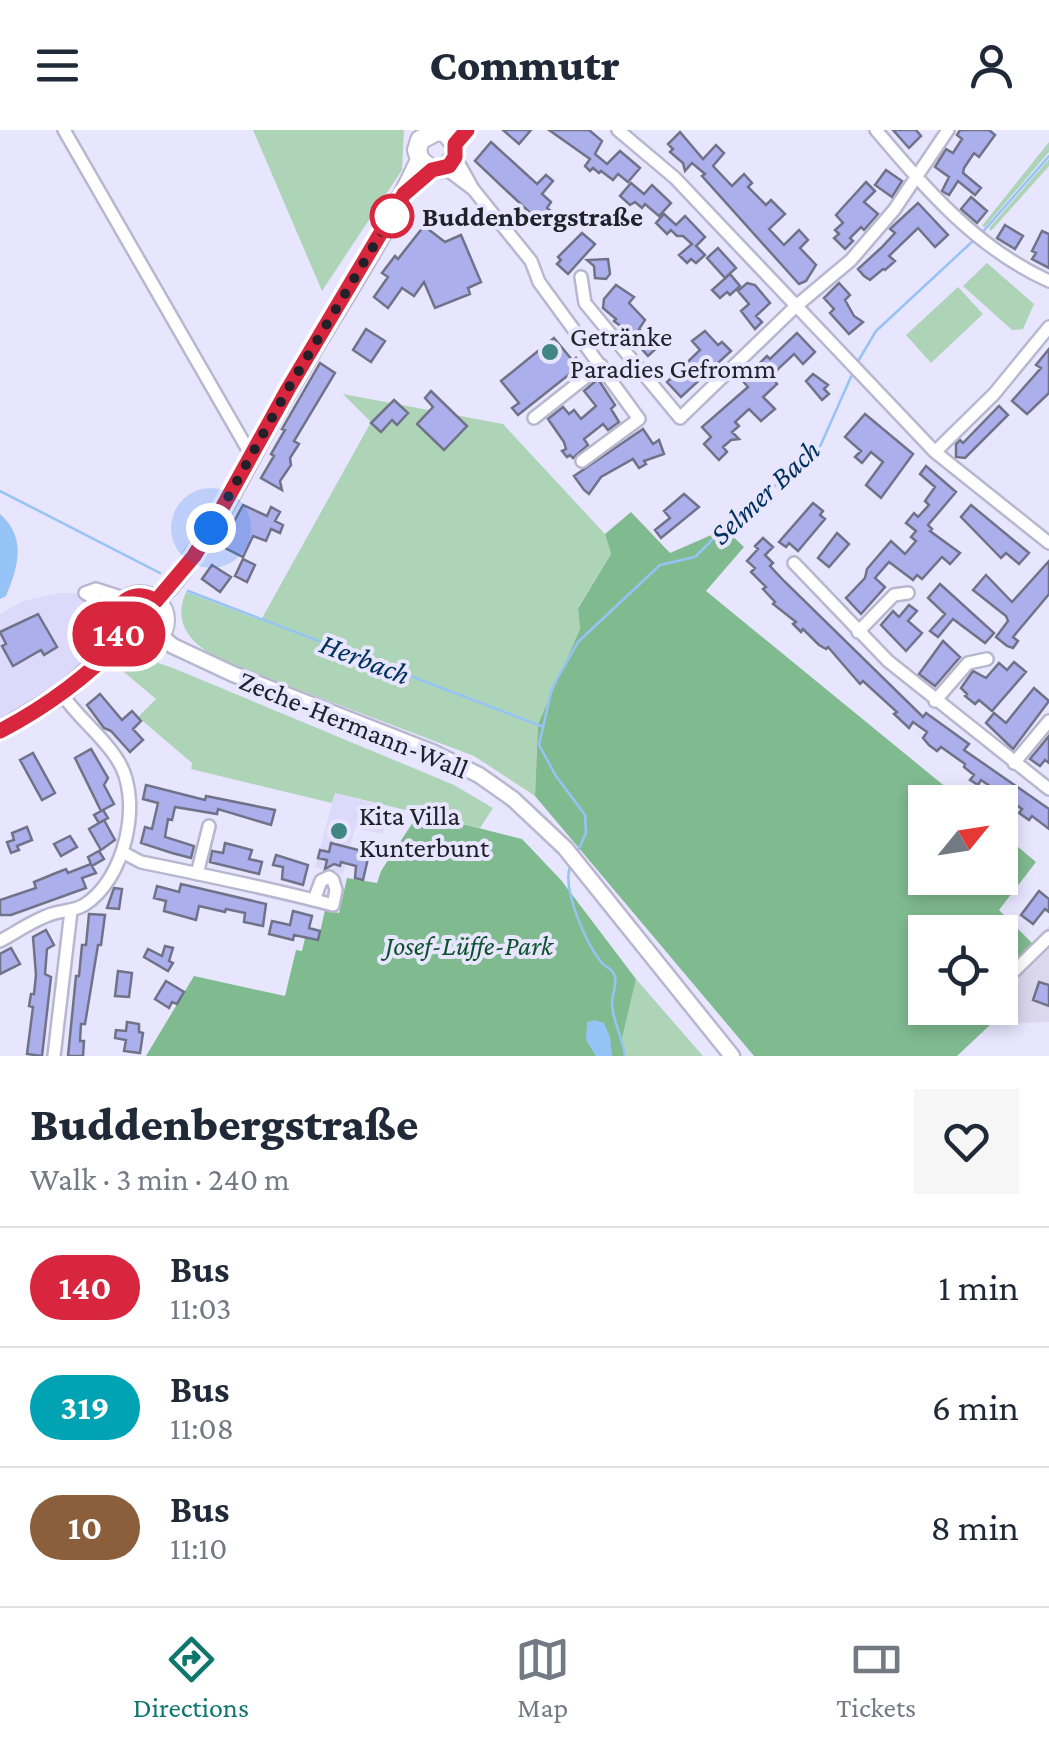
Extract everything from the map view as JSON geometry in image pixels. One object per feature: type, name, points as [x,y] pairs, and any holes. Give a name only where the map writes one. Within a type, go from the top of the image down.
[{"type":"main road","points":[[156,601],[194,556],[404,194],[439,144]]},
{"type":"main road","points":[[141,594],[156,601],[164,617],[159,635],[142,645],[123,639],[115,622],[121,606],[141,594]]},
{"type":"main road","points":[[0,732],[62,694],[123,639]]},
{"type":"street","points":[[64,130],[251,455]]},
{"type":"street","points":[[618,130],[675,178],[935,452],[1049,543]]},
{"type":"street","points":[[876,130],[971,233],[1026,271],[1049,281]]},
{"type":"street","points":[[581,277],[585,303],[680,418],[795,307],[851,260],[894,210],[948,130]]},
{"type":"street","points":[[439,144],[531,261],[540,282],[639,419],[582,462]]},
{"type":"street","points":[[935,452],[994,394],[1049,327]]},
{"type":"street","points":[[534,418],[600,365]]},
{"type":"street","points":[[794,563],[858,632],[935,702],[1049,789]]},
{"type":"street","points":[[858,632],[894,596],[908,593]]},
{"type":"street","name":"Zeche-Hermann-Wall","points":[[159,635],[173,646],[233,674],[432,752],[479,775],[538,820],[565,848],[732,1056]]},
{"type":"street","points":[[935,702],[968,663],[987,659]]},
{"type":"street","points":[[0,941],[54,913],[71,911],[92,900],[122,852],[130,816],[119,760],[62,694]]},
{"type":"street","points":[[1014,763],[1049,722]]},
{"type":"street","points":[[197,874],[209,826]]},
{"type":"street","points":[[122,852],[141,862],[314,900]]},
{"type":"street","points":[[54,1056],[71,911]]},
{"type":"street","points":[[1018,967],[1049,937]]},
{"type":"shaded area","points":[[58,593],[85,593],[103,624],[99,644],[71,677],[0,724],[0,614],[23,601]]},
{"type":"shaded area","name":"Kita Villa Kunterbunt","points":[[335,793],[389,808],[383,834],[355,828],[343,874],[315,867]]},
{"type":"shaded area","points":[[1049,926],[1049,1022],[1018,1023],[1018,956]]},
{"type":"green space","points":[[253,130],[404,130],[402,170],[322,291]]},
{"type":"green space","points":[[1049,142],[1049,152],[982,226]]},
{"type":"green space","points":[[1049,159],[1049,166],[991,231],[989,228]]},
{"type":"green space","points":[[987,263],[1034,304],[1023,329],[1012,330],[963,286]]},
{"type":"green space","points":[[958,287],[983,314],[931,363],[906,335]]},
{"type":"green space","points":[[343,394],[503,424],[605,534],[611,554],[578,607],[580,629],[538,724],[535,796],[474,756],[223,661],[195,642],[183,625],[186,592],[261,620],[371,422]]},
{"type":"green space","points":[[631,512],[670,553],[725,529],[744,547],[706,591],[943,785],[908,785],[908,895],[1011,895],[999,910],[1004,915],[908,915],[908,1025],[990,1025],[957,1056],[754,1056],[535,796],[538,724],[580,629],[578,608],[611,554],[605,534]]},
{"type":"green space","points":[[141,601],[155,606],[160,620],[155,634],[141,639],[127,634],[122,620],[127,606]]},
{"type":"green space","points":[[138,662],[173,668],[454,785],[493,808],[480,828],[335,793],[332,803],[191,769],[192,763],[138,717],[156,699],[119,668]]},
{"type":"green space","name":"Josef-Lüffe-Park","points":[[419,813],[522,839],[561,880],[636,979],[622,1039],[625,1056],[146,1056],[194,976],[285,996],[296,950],[302,951],[305,938],[318,941],[325,910],[339,913],[347,878],[377,883]]},
{"type":"green space","points":[[1018,847],[1036,862],[1018,885]]},
{"type":"green space","points":[[1018,929],[1032,943],[1018,957]]},
{"type":"green space","points":[[636,979],[703,1056],[625,1056],[622,1039]]},
{"type":"water","points":[[0,514],[14,533],[18,553],[6,596],[0,599]]},
{"type":"water","points":[[587,1022],[604,1023],[612,1056],[596,1056],[586,1040]]},
{"type":"building","points":[[503,130],[531,130],[519,144]]},
{"type":"building","points":[[549,130],[589,130],[602,141],[595,154],[607,164],[620,151],[640,168],[628,182],[618,174],[613,180],[601,171],[590,171],[585,166],[590,159]]},
{"type":"building","points":[[893,130],[916,130],[921,136],[909,148]]},
{"type":"building","points":[[960,130],[989,130],[995,135],[979,157],[974,153],[964,168],[963,173],[981,188],[975,195],[958,181],[949,195],[942,191],[949,177],[935,167],[946,149],[953,153],[962,139],[957,135]]},
{"type":"building","points":[[680,132],[703,159],[716,145],[724,153],[713,166],[732,186],[744,174],[752,183],[748,187],[766,205],[771,200],[785,214],[769,229],[784,245],[799,230],[808,240],[800,248],[816,265],[806,281],[799,284],[702,176],[705,174],[692,163],[685,171],[668,144]]},
{"type":"building","points":[[491,142],[537,184],[546,175],[553,181],[542,194],[551,202],[547,208],[552,212],[542,224],[475,161]]},
{"type":"building","points":[[886,170],[902,181],[892,197],[875,185]]},
{"type":"building","points":[[866,182],[875,191],[864,202],[878,214],[864,230],[861,227],[850,238],[853,241],[845,249],[834,238],[839,234],[835,230],[843,223],[836,215]]},
{"type":"building","points":[[631,183],[644,194],[652,185],[671,203],[659,216],[645,204],[642,208],[635,202],[630,205],[620,196]]},
{"type":"building","points":[[971,197],[987,211],[977,223],[961,209]]},
{"type":"building","points":[[918,203],[948,235],[935,247],[918,228],[889,256],[895,261],[885,270],[870,280],[864,276],[858,269],[895,233],[890,229]]},
{"type":"building","points":[[664,214],[676,225],[685,216],[705,237],[696,246],[705,255],[696,263],[691,259],[687,263],[679,255],[692,244],[671,230],[667,234],[656,223]]},
{"type":"building","points":[[1005,225],[1023,236],[1015,249],[997,238]]},
{"type":"building","points":[[424,226],[445,242],[461,235],[481,282],[468,288],[470,294],[435,308],[424,282],[414,296],[402,288],[388,308],[374,297],[388,277],[382,273]]},
{"type":"building","points":[[1042,231],[1049,234],[1049,268],[1032,259]]},
{"type":"building","points":[[582,233],[595,244],[568,274],[557,264],[561,260],[558,257]]},
{"type":"building","points":[[718,248],[736,268],[725,278],[707,258]]},
{"type":"building","points":[[608,259],[610,274],[606,279],[595,278],[594,266],[587,260]]},
{"type":"building","points":[[730,274],[740,286],[720,298],[712,290]]},
{"type":"building","points":[[747,283],[755,285],[770,303],[756,316],[762,322],[755,329],[741,311],[749,304],[738,291]]},
{"type":"building","points":[[839,283],[850,295],[845,300],[854,316],[863,322],[849,334],[830,313],[834,309],[824,298]]},
{"type":"building","points":[[616,285],[634,297],[629,303],[645,320],[639,329],[649,339],[656,337],[662,343],[648,356],[639,346],[643,343],[603,308],[604,299]]},
{"type":"building","points":[[366,329],[385,341],[371,362],[353,350]]},
{"type":"building","points":[[705,331],[718,345],[722,342],[731,351],[681,397],[667,382],[700,350],[692,341]]},
{"type":"building","points":[[797,333],[815,352],[803,364],[794,354],[779,368],[772,377],[777,384],[763,397],[775,409],[761,421],[749,409],[735,422],[739,426],[732,432],[739,439],[723,447],[727,452],[719,460],[704,444],[711,437],[702,427],[748,387],[742,380]]},
{"type":"building","points":[[554,338],[581,365],[518,415],[512,408],[519,403],[501,381]]},
{"type":"building","points":[[1049,349],[1049,393],[1027,414],[1012,401],[1041,368],[1036,365]]},
{"type":"building","points":[[320,363],[335,373],[294,441],[299,444],[280,481],[282,490],[261,478],[274,456],[271,454],[285,430],[282,429]]},
{"type":"building","points":[[813,374],[828,385],[824,389],[829,394],[822,400],[806,381]]},
{"type":"building","points":[[598,379],[615,405],[611,409],[619,422],[608,430],[603,424],[584,439],[588,445],[573,458],[567,457],[562,451],[566,449],[564,442],[548,419],[563,407],[569,414],[574,410],[581,419],[596,406],[584,391]]},
{"type":"building","points":[[431,391],[467,426],[444,450],[417,424],[433,407],[425,398]]},
{"type":"building","points":[[394,400],[408,413],[397,425],[392,420],[381,432],[371,423]]},
{"type":"building","points":[[999,406],[1008,415],[965,458],[956,457],[956,444],[960,440],[963,443]]},
{"type":"building","points":[[865,414],[913,454],[881,498],[866,485],[883,462],[871,452],[862,463],[855,457],[861,451],[845,437]]},
{"type":"building","points":[[643,429],[653,444],[659,440],[664,454],[644,461],[646,464],[639,468],[633,459],[601,477],[589,494],[584,490],[574,476]]},
{"type":"building","points":[[926,466],[956,492],[928,525],[930,531],[960,553],[950,564],[942,557],[922,579],[917,575],[913,580],[889,562],[875,578],[885,587],[861,614],[846,598],[865,578],[867,569],[891,541],[905,554],[916,541],[911,537],[916,531],[906,523],[929,505],[925,501],[935,487],[920,474]]},
{"type":"building","points":[[684,494],[699,507],[661,538],[655,530],[670,518],[664,511]]},
{"type":"building","points":[[813,503],[823,511],[820,515],[825,519],[798,551],[789,543],[786,547],[779,542]]},
{"type":"building","points":[[243,505],[267,516],[271,507],[280,512],[275,521],[283,525],[280,533],[271,529],[266,541],[253,536],[243,557],[223,547],[223,542]]},
{"type":"building","points":[[971,505],[1029,553],[1019,564],[1006,553],[1001,558],[961,517]]},
{"type":"building","points":[[837,533],[849,544],[829,567],[818,558]]},
{"type":"building","points":[[763,538],[773,547],[765,555],[773,563],[770,566],[923,717],[926,713],[969,744],[964,750],[1014,785],[988,785],[981,780],[978,785],[970,780],[974,775],[965,764],[941,747],[937,751],[929,745],[923,738],[927,732],[913,722],[909,728],[863,681],[860,684],[828,647],[819,645],[803,629],[801,632],[793,624],[796,622],[773,604],[763,589],[766,587],[751,572],[755,568],[747,561],[758,549],[755,546]]},
{"type":"building","points":[[243,559],[255,565],[247,582],[235,576]]},
{"type":"building","points":[[1049,561],[1049,594],[1013,637],[1018,641],[1013,648],[1007,646],[996,637],[1008,621],[1006,616],[973,590],[986,575],[1012,602]]},
{"type":"building","points":[[212,565],[231,577],[220,592],[202,579]]},
{"type":"building","points":[[940,584],[994,633],[985,643],[953,619],[938,637],[930,631],[945,614],[928,598]]},
{"type":"building","points":[[909,605],[917,611],[908,621],[922,633],[906,651],[881,625],[893,611],[899,617]]},
{"type":"building","points":[[38,614],[57,647],[44,655],[41,650],[13,666],[2,646],[6,644],[0,632]]},
{"type":"building","points":[[943,641],[960,657],[935,686],[919,674]]},
{"type":"building","points":[[1014,662],[1026,672],[992,711],[979,700],[975,704],[965,696],[961,688],[973,671],[986,678],[999,663],[1007,670]]},
{"type":"building","points":[[1034,688],[1049,701],[1013,749],[986,723],[994,713],[1006,723]]},
{"type":"building","points":[[100,694],[122,720],[132,711],[141,721],[133,729],[143,740],[130,752],[87,705]]},
{"type":"building","points":[[1049,736],[1049,763],[1045,760],[1040,766],[1030,759]]},
{"type":"building","points":[[91,749],[108,778],[104,785],[114,804],[103,810],[108,818],[99,823],[94,815],[101,811],[75,758]]},
{"type":"building","points":[[33,753],[55,793],[42,800],[20,760]]},
{"type":"building","points":[[146,785],[205,800],[206,796],[275,810],[271,825],[218,809],[217,814],[175,807],[165,837],[194,846],[191,858],[141,843],[145,827],[152,829],[158,803],[143,799]]},
{"type":"building","points":[[1018,787],[1049,809],[1049,829],[1032,816],[1029,820],[1019,813],[1022,809],[1018,806]]},
{"type":"building","points":[[104,820],[115,840],[101,850],[89,829]]},
{"type":"building","points":[[27,827],[32,840],[11,853],[7,842],[14,840],[12,833]]},
{"type":"building","points":[[70,836],[77,847],[61,856],[54,844]]},
{"type":"building","points":[[225,843],[252,850],[249,859],[262,862],[259,874],[210,862],[212,851],[223,853]]},
{"type":"building","points":[[331,843],[358,850],[364,846],[369,854],[363,880],[355,878],[356,866],[341,862],[340,866],[334,864],[325,869],[327,860],[318,858],[320,850],[329,852]]},
{"type":"building","points":[[99,851],[104,859],[92,866],[96,873],[82,878],[86,888],[11,915],[0,915],[0,900],[36,888],[34,882],[66,869],[68,873],[91,864],[88,857]]},
{"type":"building","points":[[276,855],[308,865],[303,885],[282,879],[283,867],[273,865]]},
{"type":"building","points":[[181,884],[266,904],[263,926],[244,922],[245,913],[226,909],[225,912],[199,906],[196,920],[164,911],[166,901],[154,898],[157,886],[179,892]]},
{"type":"building","points":[[114,888],[122,889],[119,909],[107,908]]},
{"type":"building","points":[[1039,891],[1049,899],[1049,912],[1045,909],[1033,924],[1021,915]]},
{"type":"building","points":[[293,911],[312,916],[309,928],[320,931],[318,940],[294,935],[293,940],[269,934],[272,921],[290,925]]},
{"type":"building","points":[[89,914],[105,915],[101,945],[85,1024],[81,1024],[83,1056],[68,1056],[76,976],[82,945],[86,945]]},
{"type":"building","points":[[46,930],[54,945],[47,949],[45,974],[51,977],[42,1056],[27,1054],[33,1007],[29,1006],[36,975],[33,937]]},
{"type":"building","points":[[165,946],[173,948],[169,961],[173,963],[168,971],[144,957],[148,949],[162,956]]},
{"type":"building","points":[[11,948],[20,964],[0,974],[0,954]]},
{"type":"building","points":[[118,971],[132,973],[129,997],[115,996]]},
{"type":"building","points":[[166,981],[184,992],[177,1004],[172,1002],[169,1008],[155,999]]},
{"type":"building","points":[[1039,982],[1049,985],[1049,1006],[1033,1000]]},
{"type":"building","points":[[127,1022],[139,1024],[139,1032],[143,1033],[140,1053],[124,1051],[126,1040],[115,1038],[116,1030],[126,1031]]},
{"type":"waterway","name":"Selmer Bach","points":[[981,234],[1049,156]]},
{"type":"waterway","name":"Selmer Bach","points":[[857,363],[876,331],[975,239]]},
{"type":"waterway","name":"Selmer Bach","points":[[576,855],[586,833],[585,815],[539,745],[552,688],[578,642],[660,565],[695,557],[728,524],[818,451],[854,370]]},
{"type":"waterway","name":"Herbach","points":[[0,491],[160,573]]},
{"type":"waterway","name":"Herbach","points":[[188,591],[541,726]]},
{"type":"waterway","points":[[570,867],[569,888],[582,929],[601,962],[615,976],[612,1010],[625,1056]]},
{"type":"bus line","name":"140","points":[[0,731],[62,694],[123,639],[115,622],[124,600],[141,594],[156,601],[170,587],[211,528],[404,194],[432,170],[449,166],[455,157],[455,144],[467,130]]},
{"type":"place","name":"Buddenbergstraße","points":[[392,216]]},
{"type":"place","name":"Getränke Paradies Gefromm","points":[[550,352]]},
{"type":"place","name":"Kita Villa Kunterbunt","points":[[339,831]]},
{"type":"route","points":[[211,528],[288,389],[394,212],[392,216]]}]
